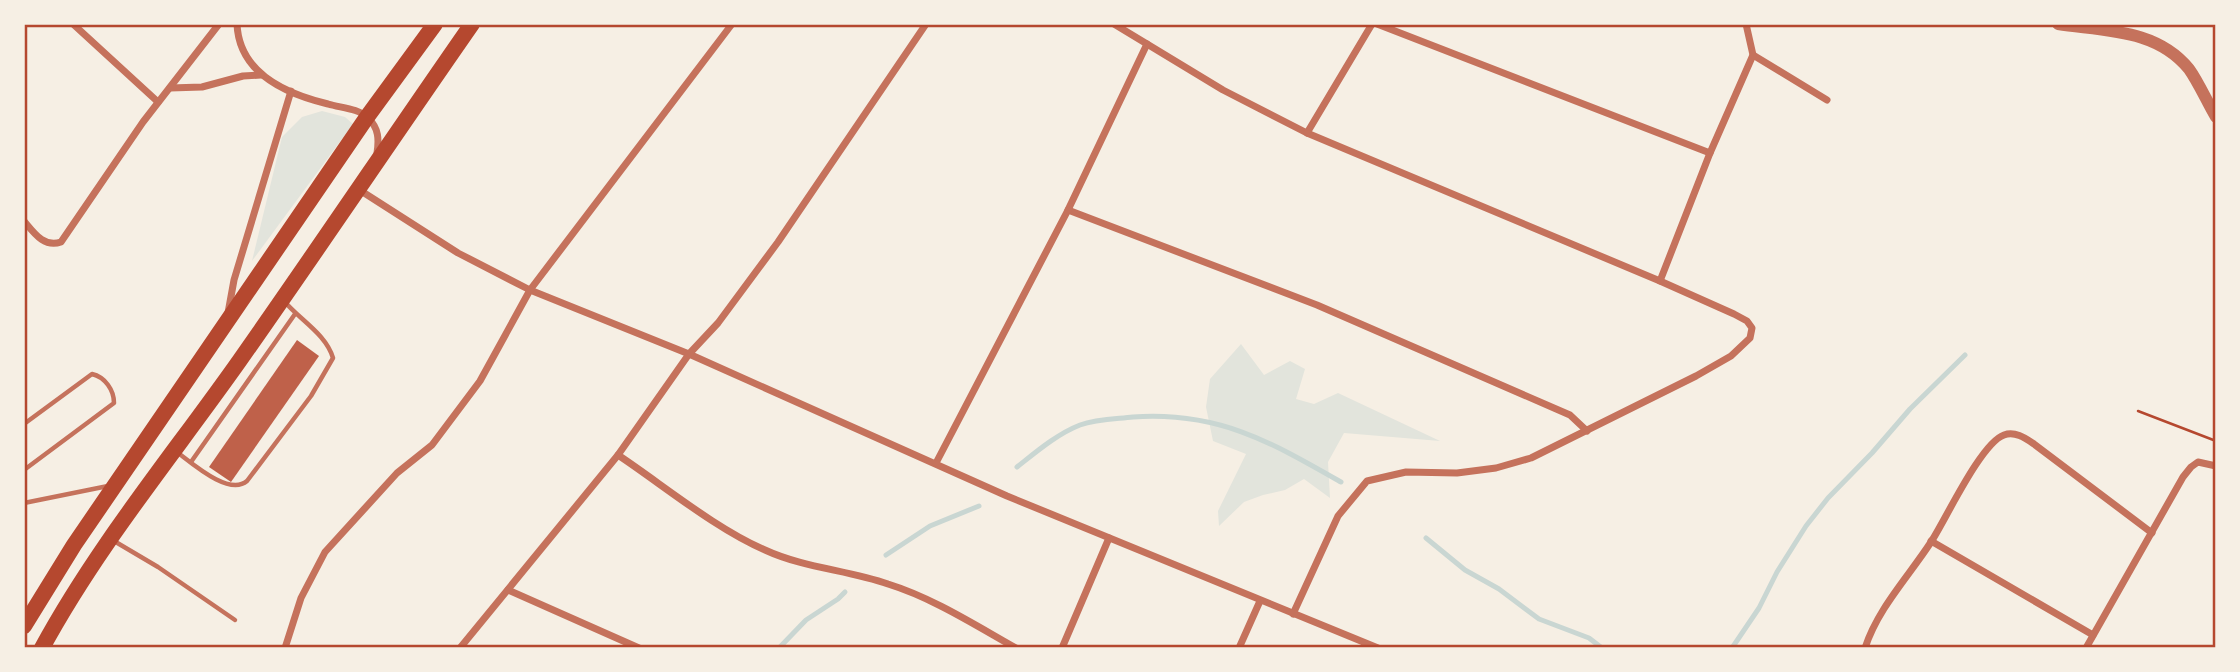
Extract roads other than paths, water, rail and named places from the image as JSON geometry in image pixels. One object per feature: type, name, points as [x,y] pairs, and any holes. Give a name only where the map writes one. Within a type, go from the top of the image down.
[{"type":"highway","points":[[24,626],[74,545],[368,117],[435,24]]},
{"type":"highway","points":[[42,648],[61,612],[110,538],[239,362],[472,24]]},
{"type":"street","points":[[73,24],[158,102]]},
{"type":"street","points":[[24,220],[46,243],[61,243],[113,164],[219,24]]},
{"type":"street","points":[[237,24],[241,50],[261,75],[307,99],[360,112],[368,117],[378,133],[376,162]]},
{"type":"street","points":[[285,648],[301,598],[325,552],[397,473],[432,445],[480,381],[530,290],[732,24]]},
{"type":"street","points":[[460,648],[618,455],[689,354],[718,323],[778,242],[926,24]]},
{"type":"street","points":[[1114,24],[1223,90],[1307,133],[1660,281],[1734,314],[1747,321],[1752,328],[1746,344],[1731,356],[1531,458],[1496,468],[1457,473],[1406,472],[1367,481],[1338,516],[1293,614]]},
{"type":"street","points":[[1307,133],[1372,24]]},
{"type":"street","points":[[1377,24],[1710,153]]},
{"type":"street","points":[[1660,281],[1710,153],[1753,55],[1746,24]]},
{"type":"street","points":[[2058,24],[2135,35],[2158,42],[2175,54],[2190,71],[2216,117]]},
{"type":"street","points":[[936,463],[1068,210],[1147,44]]},
{"type":"street","points":[[1753,55],[1826,100]]},
{"type":"street","points":[[170,88],[202,87],[243,76],[261,75]]},
{"type":"street","points":[[226,324],[238,267],[291,91]]},
{"type":"street","points":[[357,189],[458,253],[530,290],[689,354],[1007,496],[1378,648]]},
{"type":"street","points":[[1068,210],[1317,305],[1570,415],[1587,431]]},
{"type":"street","points":[[1865,648],[1877,621],[1931,541],[1970,475],[1995,440],[2005,434],[2014,433],[2034,444],[2152,533]]},
{"type":"street","points":[[618,455],[728,530],[764,550],[793,561],[889,584],[944,609],[1016,648]]},
{"type":"street","points":[[2086,648],[2191,467],[2198,462],[2216,466]]},
{"type":"street","points":[[1062,648],[1109,538]]},
{"type":"street","points":[[1931,541],[2093,635]]},
{"type":"street","points":[[508,590],[639,648]]},
{"type":"street","points":[[1239,648],[1260,601]]},
{"type":"lane","points":[[173,449],[234,487],[242,486],[311,396],[333,358],[329,345],[295,314],[282,298]]},
{"type":"lane","points":[[191,462],[295,314]]},
{"type":"lane","points":[[24,424],[92,374],[99,376],[108,385],[114,396],[114,403],[24,470]]},
{"type":"lane","points":[[24,501],[116,484]]},
{"type":"lane","points":[[110,538],[235,620]]},
{"type":"waterway","points":[[1732,648],[1759,608],[1777,572],[1806,526],[1828,498],[1910,409],[1965,355]]},
{"type":"waterway","points":[[1017,467],[1055,438],[1080,425],[1106,419],[1163,416],[1218,424],[1243,432],[1291,454],[1341,482]]},
{"type":"waterway","points":[[886,555],[930,526],[979,506]]},
{"type":"waterway","points":[[1426,538],[1465,570],[1499,589],[1539,619],[1589,638],[1602,648]]},
{"type":"waterway","points":[[779,648],[806,620],[845,592]]}]
